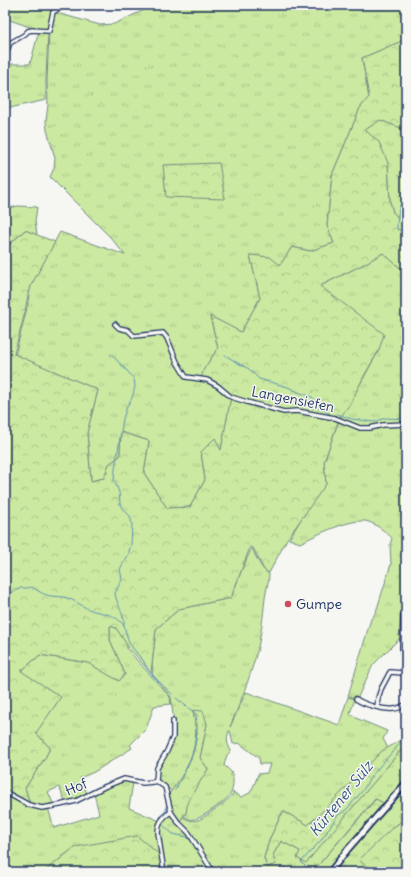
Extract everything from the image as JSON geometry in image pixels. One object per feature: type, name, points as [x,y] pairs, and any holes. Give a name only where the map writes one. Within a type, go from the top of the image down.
[{"type":"main road","points":[[330,872],[348,849],[406,783]]},
{"type":"street","points":[[5,56],[10,43],[28,31],[49,30],[53,12],[64,5]]},
{"type":"street","name":"Langensiefen","points":[[115,324],[119,328],[128,330],[134,336],[163,333],[167,338],[177,362],[186,377],[207,380],[218,386],[231,397],[284,412],[297,411],[336,418],[360,428],[406,424]]},
{"type":"street","points":[[377,707],[380,690],[390,672],[402,673],[404,668],[402,647],[403,615],[406,614]]},
{"type":"street","points":[[402,647],[406,660]]},
{"type":"street","points":[[356,699],[363,703],[377,707],[395,709],[406,705]]},
{"type":"street","points":[[173,721],[172,737],[167,751],[157,768],[156,781],[165,787],[171,812],[189,833],[213,872]]},
{"type":"street","name":"Hof","points":[[5,792],[29,805],[42,808],[76,801],[124,779],[142,783],[156,781]]},
{"type":"street","points":[[164,872],[158,827],[160,822],[167,814],[171,812]]},
{"type":"green space","points":[[5,5],[51,5],[52,12],[48,30],[38,30],[7,19],[5,45]]},
{"type":"green space","points":[[155,5],[406,5],[406,41],[402,41],[362,58],[369,98],[360,108],[332,175],[327,226],[334,243],[310,251],[292,247],[280,265],[250,255],[260,298],[241,332],[210,317],[218,348],[204,369],[218,387],[231,398],[221,451],[201,452],[205,480],[190,507],[167,508],[144,473],[149,441],[121,432],[120,456],[109,464],[104,478],[91,481],[87,432],[98,390],[15,355],[31,285],[60,232],[125,255],[111,238],[50,177],[54,168],[55,158],[46,121],[48,105],[47,80],[49,31],[53,12],[100,25],[114,24]]},
{"type":"green space","points":[[39,31],[48,31],[46,100],[5,109],[5,60],[6,64],[30,64]]},
{"type":"green space","points":[[402,41],[406,41],[406,164],[401,128],[380,120],[365,130],[379,142],[388,163],[390,202],[393,212],[406,224],[406,273],[383,253],[320,286],[384,334],[379,350],[350,404],[339,419],[324,462],[326,484],[287,539],[269,573],[264,570],[253,548],[250,547],[231,598],[179,609],[156,629],[151,673],[129,648],[116,628],[110,626],[110,640],[125,674],[119,681],[88,663],[40,655],[21,671],[61,697],[36,733],[50,748],[25,788],[30,804],[5,792],[5,249],[25,230],[55,242],[29,289],[25,312],[14,354],[98,390],[87,433],[91,481],[104,478],[109,464],[120,456],[121,432],[149,441],[144,473],[167,508],[190,507],[205,480],[201,452],[215,438],[221,450],[231,397],[219,386],[201,378],[204,369],[218,348],[210,316],[241,332],[260,298],[250,255],[270,257],[280,265],[292,247],[310,251],[334,243],[327,226],[332,175],[360,108],[369,97],[362,58]]},
{"type":"green space","points":[[380,120],[402,128],[406,164],[406,224],[393,212],[390,202],[388,163],[365,130]]},
{"type":"green space","points":[[219,163],[225,199],[166,197],[163,165]]},
{"type":"green space","points":[[18,206],[37,207],[35,221],[37,235],[25,230],[5,248],[5,209]]},
{"type":"green space","points":[[383,253],[406,273],[406,423],[361,427],[339,419],[355,394],[379,350],[320,286]]},
{"type":"green space","points":[[339,420],[360,428],[406,425],[406,613],[402,615],[401,637],[373,665],[357,699],[348,696],[371,619],[376,612],[391,564],[390,545],[392,538],[375,525],[362,521],[344,524],[300,543],[289,539],[309,506],[326,484],[324,462]]},
{"type":"green space","points":[[252,548],[261,566],[269,574],[269,580],[265,598],[261,634],[256,655],[244,692],[230,727],[246,692],[339,725],[348,697],[355,699],[350,713],[358,719],[387,731],[383,739],[388,748],[382,751],[327,808],[308,825],[283,811],[270,838],[264,858],[267,867],[281,841],[300,851],[306,862],[406,744],[406,781],[385,804],[375,799],[313,872],[291,872],[282,866],[276,872],[214,872],[198,845],[178,823],[183,817],[192,821],[201,819],[227,800],[233,792],[241,797],[250,793],[258,774],[267,773],[270,764],[260,764],[259,758],[239,743],[233,744],[230,731],[227,739],[231,751],[227,755],[224,765],[231,771],[233,776],[233,784],[231,793],[221,804],[195,819],[189,819],[184,816],[186,813],[187,801],[208,769],[200,758],[207,724],[193,710],[196,730],[194,750],[185,773],[172,791],[157,780],[158,767],[173,736],[174,725],[171,697],[152,674],[156,629],[179,609],[231,598]]},
{"type":"green space","points":[[110,626],[116,628],[127,644],[127,649],[170,697],[171,704],[154,706],[146,729],[130,745],[132,748],[94,772],[80,778],[87,794],[66,803],[59,787],[48,792],[53,803],[42,807],[30,804],[25,788],[50,748],[36,733],[20,672],[40,655],[88,663],[120,680],[125,674],[110,640]]},
{"type":"green space","points":[[193,710],[203,711],[207,724],[200,758],[208,769],[188,801],[186,813],[178,823],[171,812],[167,797],[192,757],[196,739]]},
{"type":"green space","points":[[405,738],[406,744],[306,863],[297,858],[300,851],[281,841],[273,855],[276,864],[267,867],[264,858],[270,838],[283,811],[308,825],[382,751]]},
{"type":"green space","points":[[124,780],[133,782],[129,808],[160,821],[158,827],[161,856],[75,847],[44,872],[5,872],[5,794],[29,806],[48,808],[54,828],[99,814],[94,793]]},
{"type":"green space","points":[[406,786],[406,818],[391,829],[369,872],[333,872],[367,831]]},
{"type":"green space","points":[[376,799],[385,804],[328,872],[313,872],[314,870]]},
{"type":"green space","points":[[170,813],[188,834],[212,872],[164,872],[159,833],[161,822]]},
{"type":"green space","points":[[406,818],[406,872],[369,872],[372,868],[366,866],[359,860],[391,829]]},
{"type":"green space","points":[[137,836],[161,856],[163,872],[44,872],[75,847]]},
{"type":"waterway","name":"Kürtener Sülz","points":[[406,194],[400,207],[397,229],[406,232]]},
{"type":"waterway","points":[[111,354],[134,379],[135,387],[123,419],[115,469],[114,480],[119,492],[120,504],[130,516],[132,524],[129,554],[120,569],[122,579],[115,593],[124,619],[124,626],[129,643],[143,660],[148,670],[172,694]]},
{"type":"waterway","points":[[225,355],[249,369],[259,379],[288,387],[312,397],[315,400],[316,405],[330,414]]},
{"type":"waterway","points":[[337,414],[352,419],[374,422],[385,418],[406,419]]},
{"type":"waterway","points":[[5,595],[21,588],[32,587],[46,595],[65,597],[86,608],[112,616],[121,621],[124,626]]},
{"type":"waterway","points":[[5,590],[8,593]]},
{"type":"waterway","points":[[175,790],[191,756],[196,740],[197,729],[196,714],[176,698]]},
{"type":"waterway","name":"Kürtener Sülz","points":[[311,872],[301,862],[322,839],[337,816],[347,809],[363,790],[372,775],[403,740],[406,741]]},
{"type":"waterway","points":[[160,818],[166,811],[166,806]]},
{"type":"waterway","points":[[164,826],[173,834],[187,837],[193,843],[208,868],[203,872]]},
{"type":"place","name":"Gumpe","points":[[288,604]]}]
